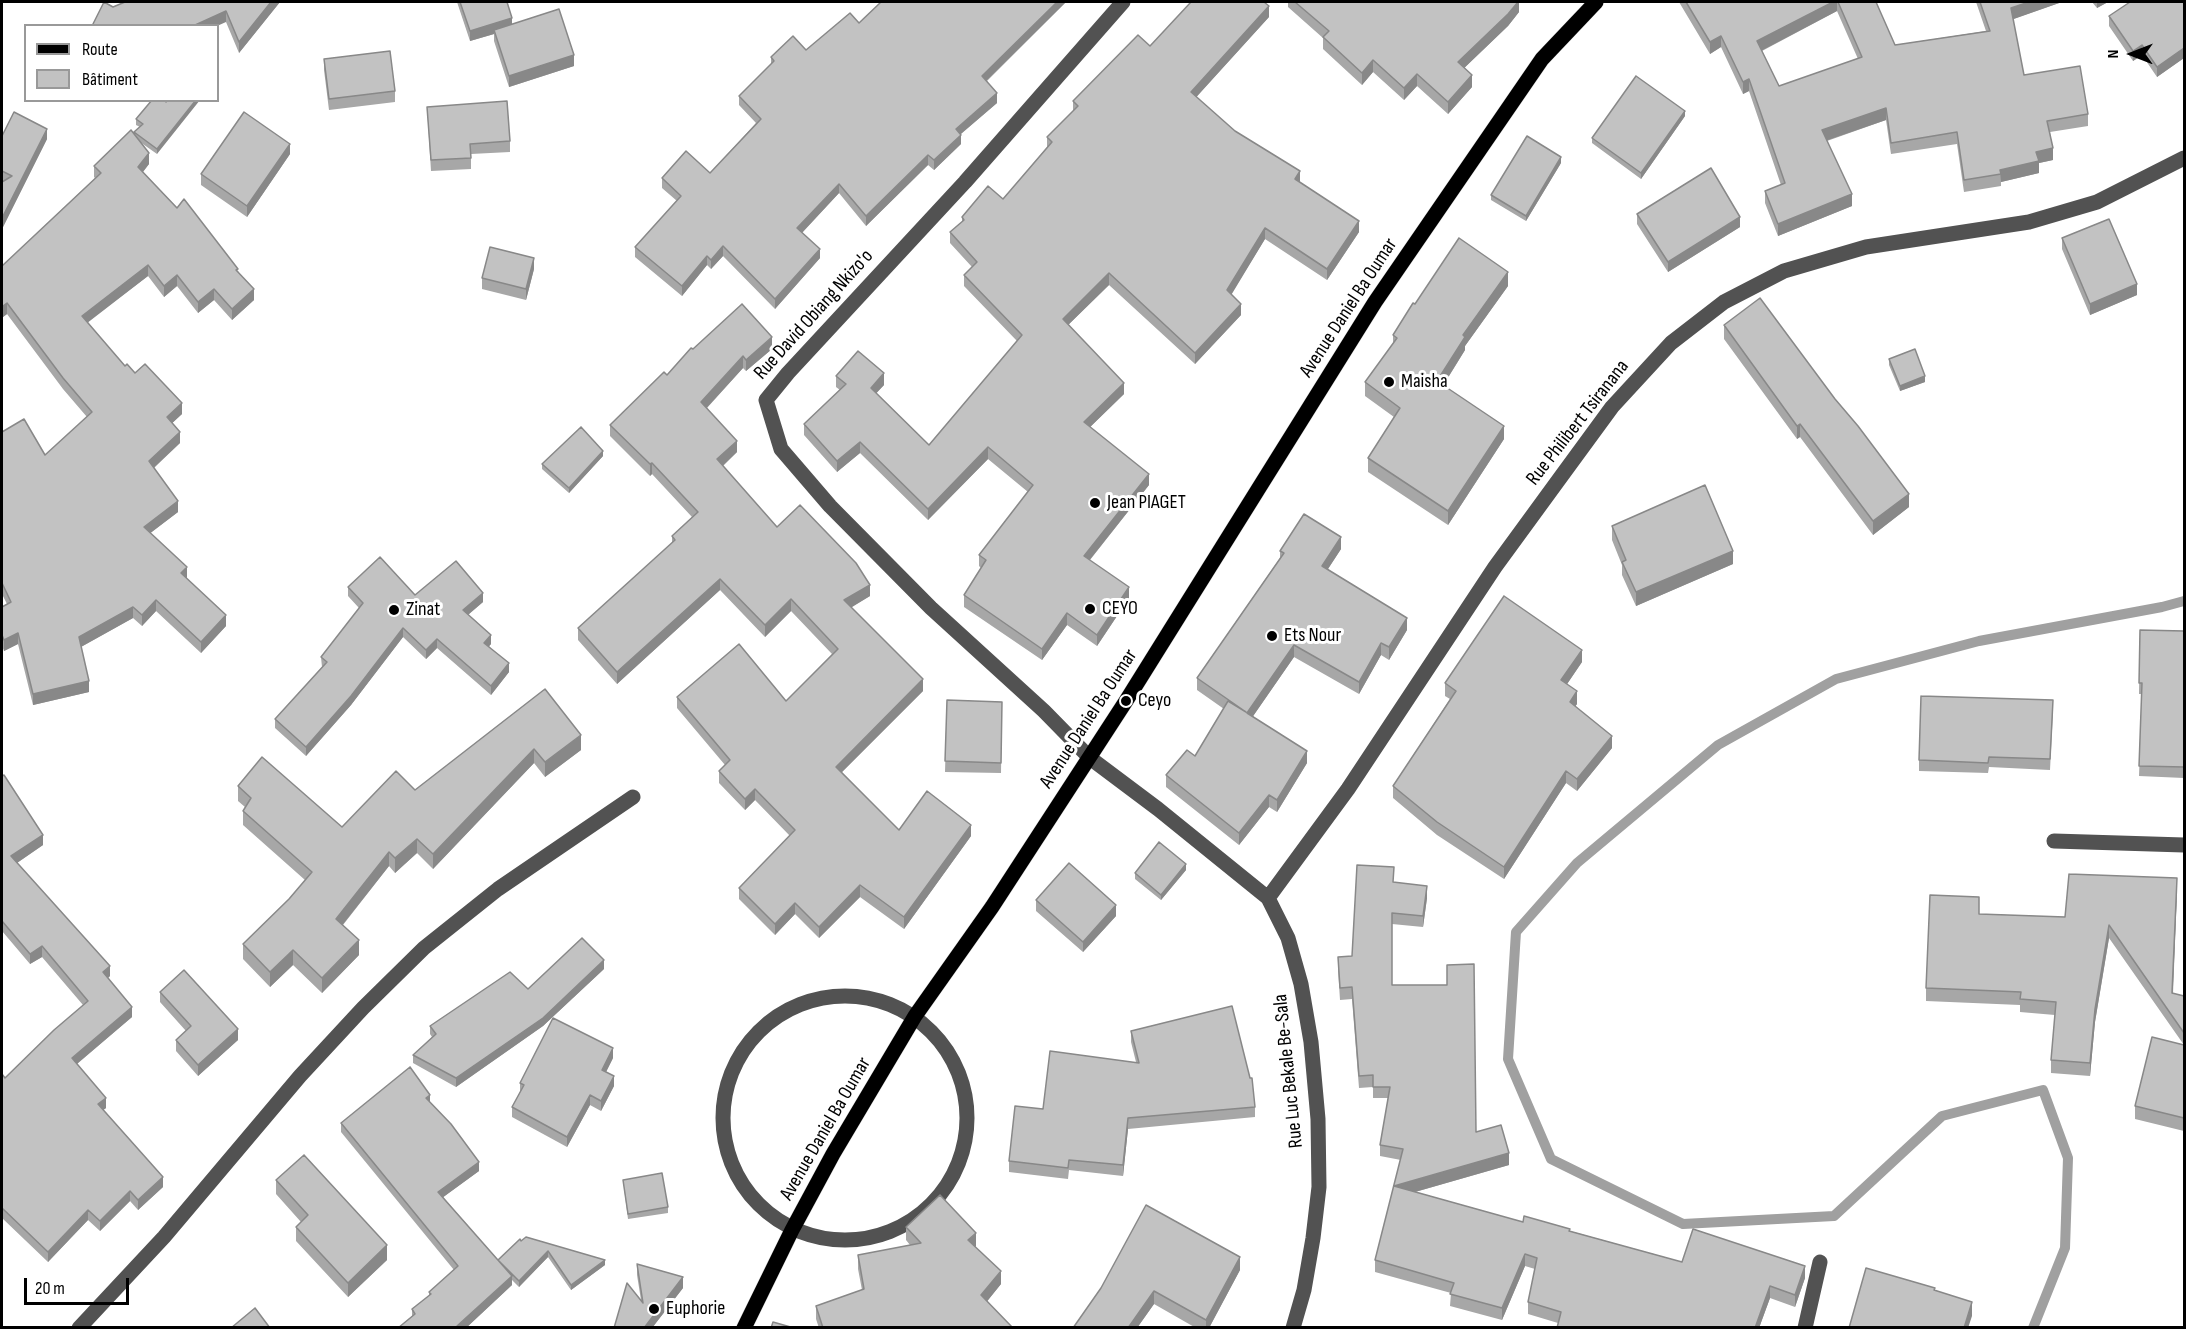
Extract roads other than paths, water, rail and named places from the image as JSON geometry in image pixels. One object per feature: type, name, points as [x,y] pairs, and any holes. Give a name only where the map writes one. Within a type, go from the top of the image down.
[{"type":"main road","name":"Avenue Daniel Ba Oumar","points":[[744,1328],[792,1230],[833,1154],[915,1016],[992,906],[1090,758],[1375,302],[1542,59],[1596,2]]},
{"type":"street","name":"Rue David Obiang Nkizo'o","points":[[1090,758],[1044,711],[931,608],[830,506],[781,449],[766,400],[788,373],[965,182],[1123,2]]},
{"type":"street","name":"Rue Philibert Tsiranana","points":[[1268,898],[1348,789],[1496,567],[1553,486],[1612,407],[1671,343],[1724,302],[1784,271],[1866,248],[2029,222],[2097,202],[2184,158]]},
{"type":"street","name":"Rue Luc Bekale Be-Sala","points":[[1090,758],[1268,898],[1288,939],[1302,984],[1311,1042],[1318,1119],[1319,1187],[1304,1290],[1293,1328]]},
{"type":"street","points":[[79,1328],[164,1237],[300,1076],[363,1008],[424,948],[498,888],[633,797]]},
{"type":"street","points":[[2054,842],[2184,845]]},
{"type":"street","points":[[830,995],[874,998],[915,1016],[951,1055],[967,1104],[962,1156],[936,1202],[894,1232],[843,1242],[792,1230],[755,1203],[731,1166],[722,1121],[729,1076],[752,1037],[788,1009],[830,995]]},
{"type":"street","points":[[1805,1328],[1821,1262]]},
{"type":"waterway","points":[[2033,1328],[2065,1248],[2068,1158],[2043,1090],[1942,1116],[1834,1216],[1683,1224],[1551,1159],[1508,1059],[1516,932],[1577,863],[1718,745],[1836,679],[1979,641],[2184,601]]},
{"type":"place","name":"Maisha","points":[[1389,382]]},
{"type":"place","name":"Jean PIAGET","points":[[1095,503]]},
{"type":"place","name":"CEYO","points":[[1090,609]]},
{"type":"place","name":"Zinat","points":[[394,610]]},
{"type":"place","name":"Ets Nour","points":[[1272,636]]},
{"type":"place","name":"Ceyo","points":[[1126,701]]},
{"type":"place","name":"Euphorie","points":[[654,1309]]}]
